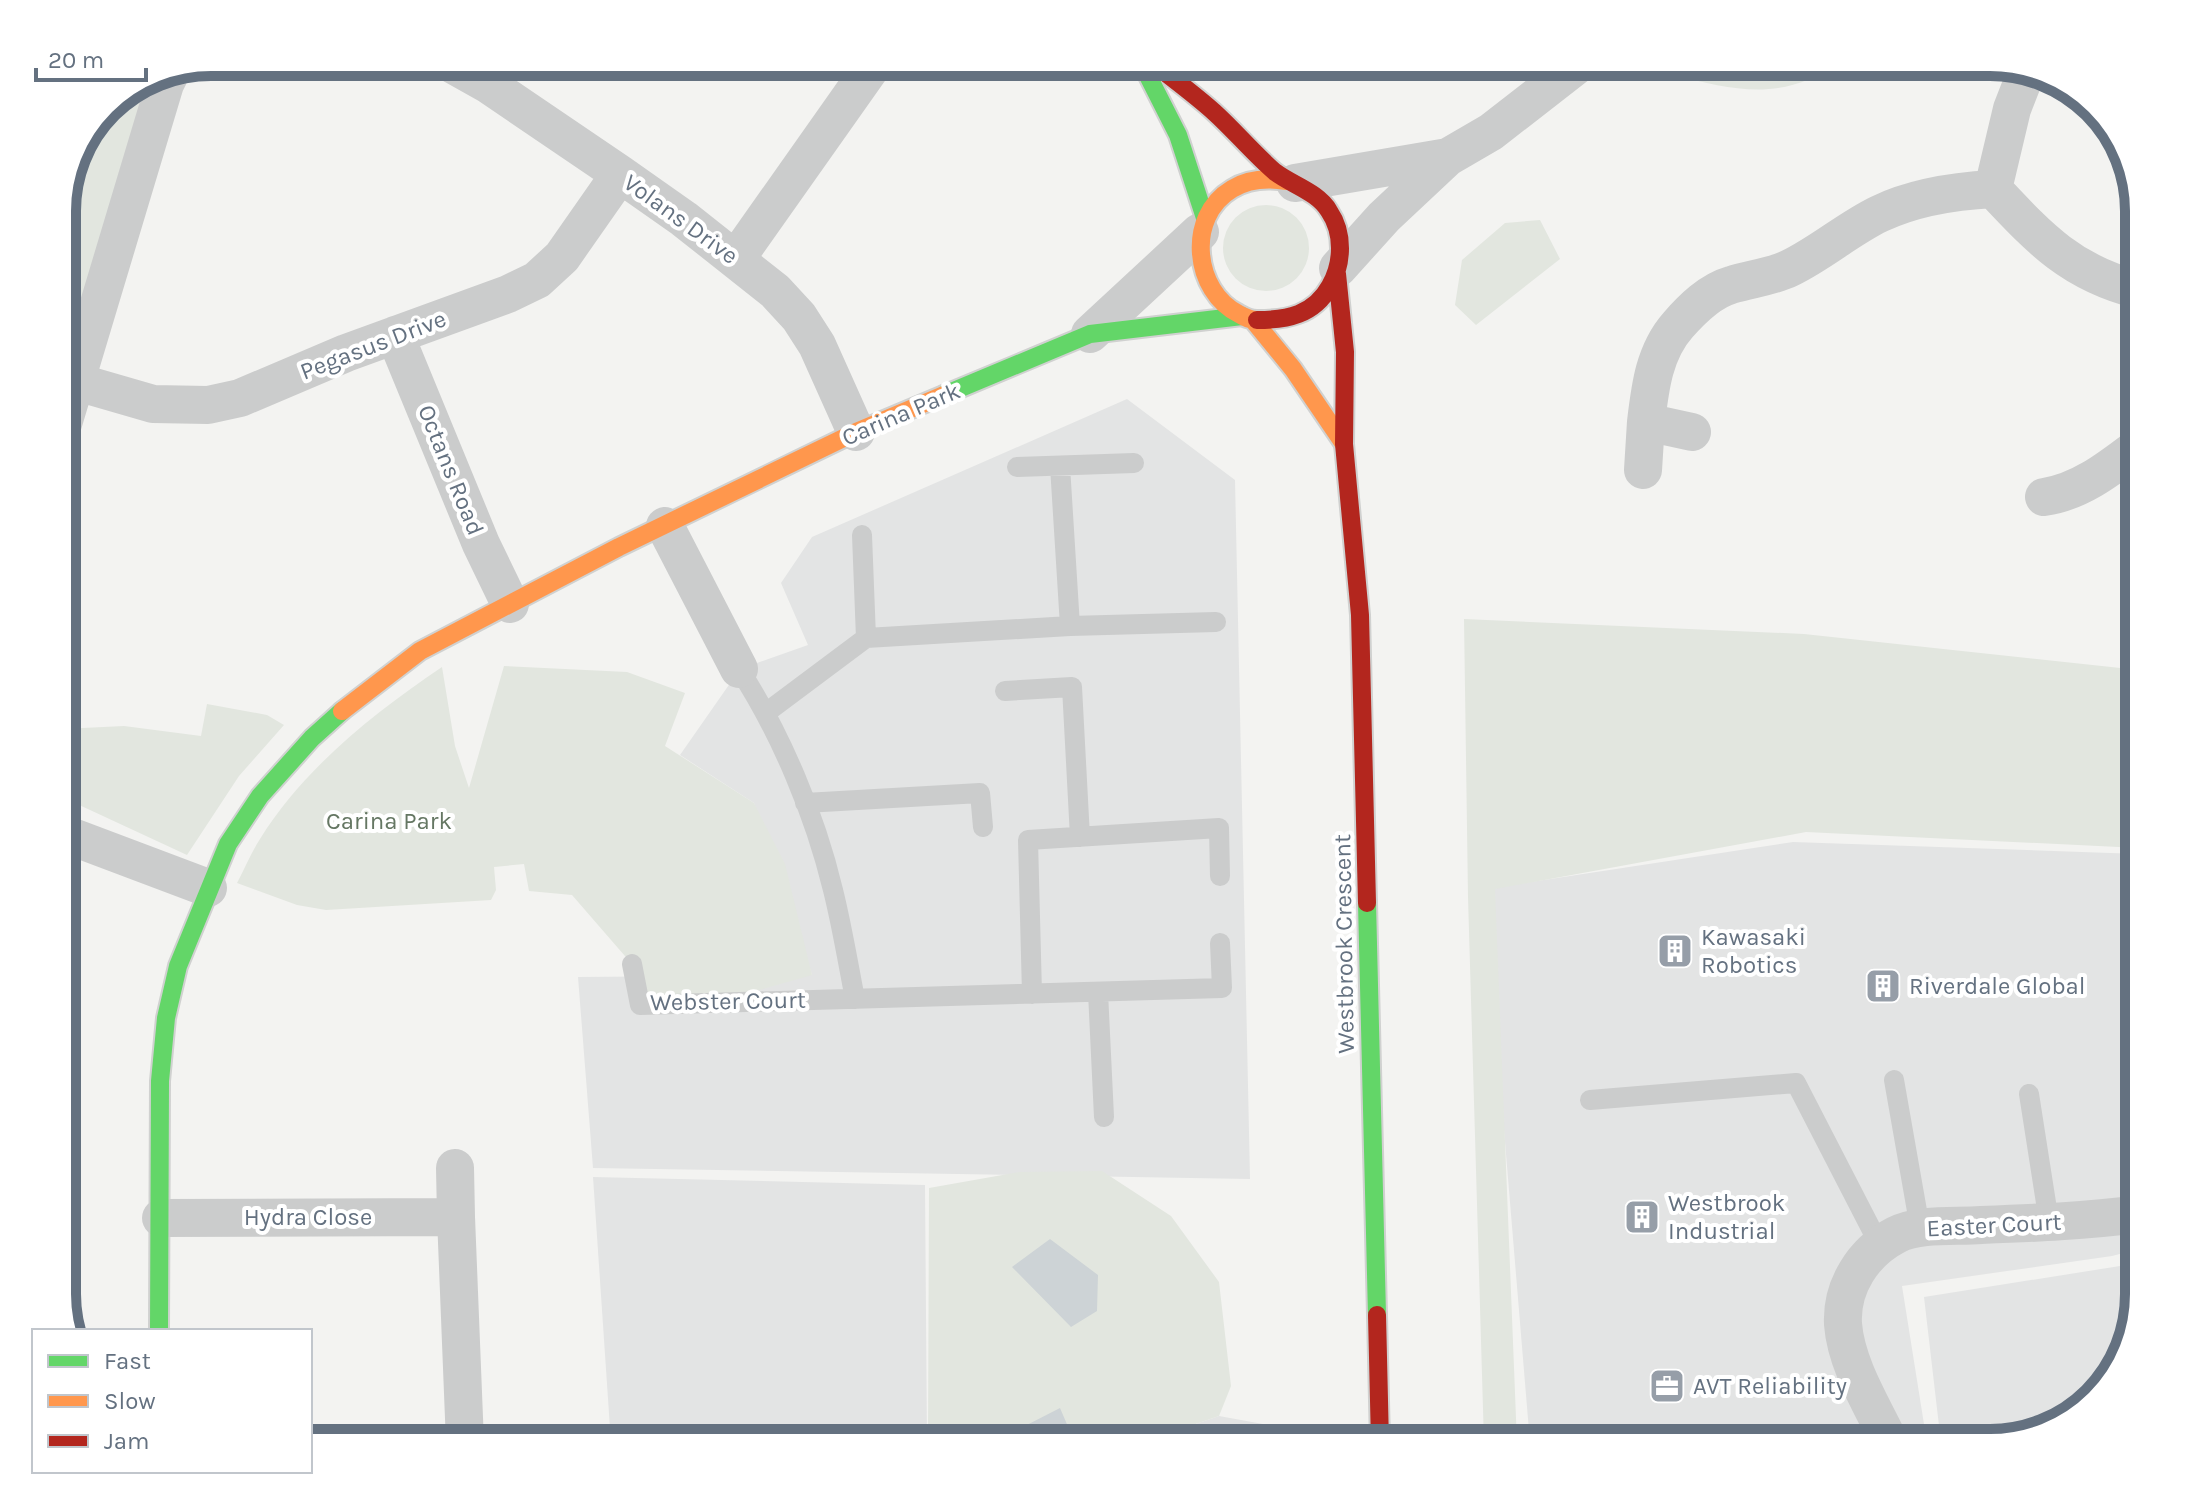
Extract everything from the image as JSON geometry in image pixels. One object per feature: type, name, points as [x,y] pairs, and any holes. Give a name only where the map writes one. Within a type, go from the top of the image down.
[{"type":"street","name":"Volans Drive","points":[[474,76],[620,174],[775,291],[799,317],[836,383],[856,432]]},
{"type":"street","points":[[736,259],[865,76]]},
{"type":"street","points":[[1148,76],[1178,135],[1203,225]]},
{"type":"street","points":[[1169,76],[1291,182],[1313,193],[1328,208],[1337,227],[1341,248],[1338,271]]},
{"type":"street","points":[[1448,157],[1291,182],[1263,179],[1240,185],[1220,198],[1203,225],[1198,252],[1210,291],[1224,306],[1247,318],[1274,322],[1294,317],[1320,300],[1338,271],[1384,217],[1448,157],[1491,132],[1563,76]]},
{"type":"street","points":[[1993,189],[2012,109],[2023,81]]},
{"type":"street","points":[[76,385],[165,85]]},
{"type":"street","name":"Pegasus Drive","points":[[77,382],[153,404],[208,405],[240,398],[537,280],[562,257],[620,174]]},
{"type":"street","points":[[1993,189],[2041,240],[2064,258],[2125,286]]},
{"type":"street","points":[[1643,470],[1646,422],[1656,365],[1675,328],[1706,298],[1727,286],[1786,270],[1820,253],[1880,213],[1940,196],[1993,189]]},
{"type":"street","name":"Carina Park","points":[[1090,334],[1203,225]]},
{"type":"street","name":"Westbrook Crescent","points":[[1338,271],[1345,352],[1344,444],[1360,615],[1380,1429]]},
{"type":"street","name":"Carina Park","points":[[159,1329],[160,1081],[166,1018],[178,966],[228,844],[260,796],[334,717],[420,651],[856,432],[1090,334],[1247,318]]},
{"type":"street","name":"Westbrook Crescent","points":[[1247,318],[1293,369],[1344,444]]},
{"type":"street","name":"Octans Road","points":[[395,335],[481,544],[510,604]]},
{"type":"street","points":[[1646,422],[1692,432]]},
{"type":"street","points":[[2039,496],[2064,494],[2125,456]]},
{"type":"street","points":[[665,526],[739,669]]},
{"type":"street","points":[[76,838],[208,888]]},
{"type":"street","points":[[455,1168],[464,1429]]},
{"type":"street","name":"Easter Court","points":[[1883,1429],[1862,1384],[1843,1326],[1844,1303],[1851,1281],[1863,1262],[1880,1246],[1898,1234],[1920,1228],[2125,1215]]},
{"type":"street","name":"Hydra Close","points":[[161,1218],[456,1217]]},
{"type":"lane","points":[[1017,467],[1134,463]]},
{"type":"lane","points":[[1060,466],[1070,626]]},
{"type":"lane","points":[[862,535],[866,638]]},
{"type":"lane","points":[[767,712],[866,638],[1070,626],[1216,622]]},
{"type":"lane","points":[[739,669],[767,712],[805,803],[832,887],[855,999]]},
{"type":"lane","points":[[1005,691],[1072,687],[1080,837]]},
{"type":"lane","points":[[805,803],[980,793],[983,827]]},
{"type":"lane","points":[[1032,994],[1028,840],[1219,828],[1220,876]]},
{"type":"lane","name":"Webster Court","points":[[632,964],[640,1005],[1222,988],[1220,943]]},
{"type":"lane","points":[[1098,992],[1104,1117]]},
{"type":"lane","points":[[1894,1080],[1920,1228]]},
{"type":"lane","points":[[1590,1100],[1796,1083],[1880,1246]]},
{"type":"lane","points":[[2029,1094],[2049,1222]]},
{"type":"shaded area","points":[[1127,399],[1235,480],[1250,1179],[593,1168],[578,977],[812,975],[754,803],[680,755],[740,669],[808,645],[781,583],[812,537]]},
{"type":"shaded area","points":[[1793,842],[2125,854],[2125,1253],[1902,1286],[1925,1429],[1529,1429],[1484,889]]},
{"type":"shaded area","points":[[593,1177],[925,1185],[927,1429],[610,1429]]},
{"type":"shaded area","points":[[1050,1239],[1098,1275],[1097,1311],[1071,1327],[1012,1267]]},
{"type":"shaded area","points":[[2125,1265],[2122,1320],[2118,1337],[2102,1369],[2065,1406],[2033,1422],[2016,1426],[1939,1429],[1924,1297]]},
{"type":"shaded area","points":[[1060,1408],[1069,1429],[1019,1429]]},
{"type":"shaded area","points":[[1219,1416],[1263,1424],[1264,1429],[1181,1429]]},
{"type":"green space","points":[[1678,76],[1816,76],[1779,88],[1759,90]]},
{"type":"green space","points":[[150,91],[76,389],[76,202],[81,176],[99,136],[116,116]]},
{"type":"green space","points":[[1266,205],[1282,209],[1296,218],[1305,232],[1309,248],[1305,264],[1296,278],[1282,287],[1266,291],[1250,287],[1236,278],[1227,264],[1223,248],[1227,232],[1236,218],[1250,209]]},
{"type":"green space","points":[[1540,220],[1560,259],[1476,325],[1455,305],[1462,260],[1505,223]]},
{"type":"green space","points":[[1464,619],[1804,634],[2125,668],[2125,847],[1806,832],[1495,889],[1516,1429],[1484,1429],[1468,897]]},
{"type":"green space","points":[[504,666],[627,672],[685,693],[665,746],[754,803],[785,864],[812,975],[710,1004],[640,1005],[631,963],[572,895],[529,891],[524,864],[494,867],[496,890],[491,900],[326,910],[297,905],[237,883],[257,844],[297,789],[366,723],[442,667],[455,746],[469,788]]},
{"type":"green space","points":[[207,704],[267,715],[284,725],[239,776],[187,855],[76,803],[76,728],[124,726],[201,736]]},
{"type":"green space","points":[[1102,1171],[1171,1216],[1219,1282],[1231,1386],[1219,1416],[1181,1429],[928,1429],[929,1188],[1019,1172]]},
{"type":"traffic: fast","points":[[1148,76],[1178,135],[1205,218]]},
{"type":"traffic: fast","points":[[944,395],[1090,334],[1242,316]]},
{"type":"traffic: fast","points":[[159,1329],[160,1081],[166,1018],[178,966],[228,844],[260,796],[312,738],[342,711]]},
{"type":"traffic: fast","points":[[1367,903],[1377,1315]]},
{"type":"traffic: slow","points":[[1257,320],[1239,314],[1212,289],[1201,254],[1202,235],[1207,217],[1217,202],[1232,189],[1259,180],[1287,181]]},
{"type":"traffic: slow","points":[[1253,320],[1293,369],[1344,444]]},
{"type":"traffic: slow","points":[[342,711],[420,651],[619,547],[856,432],[944,395]]},
{"type":"traffic: jam","points":[[1170,76],[1214,112],[1275,172],[1324,204],[1334,220],[1339,238],[1339,258],[1324,296],[1299,314],[1257,320]]},
{"type":"traffic: jam","points":[[1337,274],[1345,352],[1344,444],[1360,615],[1367,903]]},
{"type":"traffic: jam","points":[[1377,1315],[1380,1429]]},
{"type":"place","name":"Kawasaki Robotics","points":[[1675,951]]},
{"type":"place","name":"Riverdale Global","points":[[1883,986]]},
{"type":"place","name":"Westbrook Industrial","points":[[1642,1217]]},
{"type":"place","name":"AVT Reliability","points":[[1667,1386]]}]
